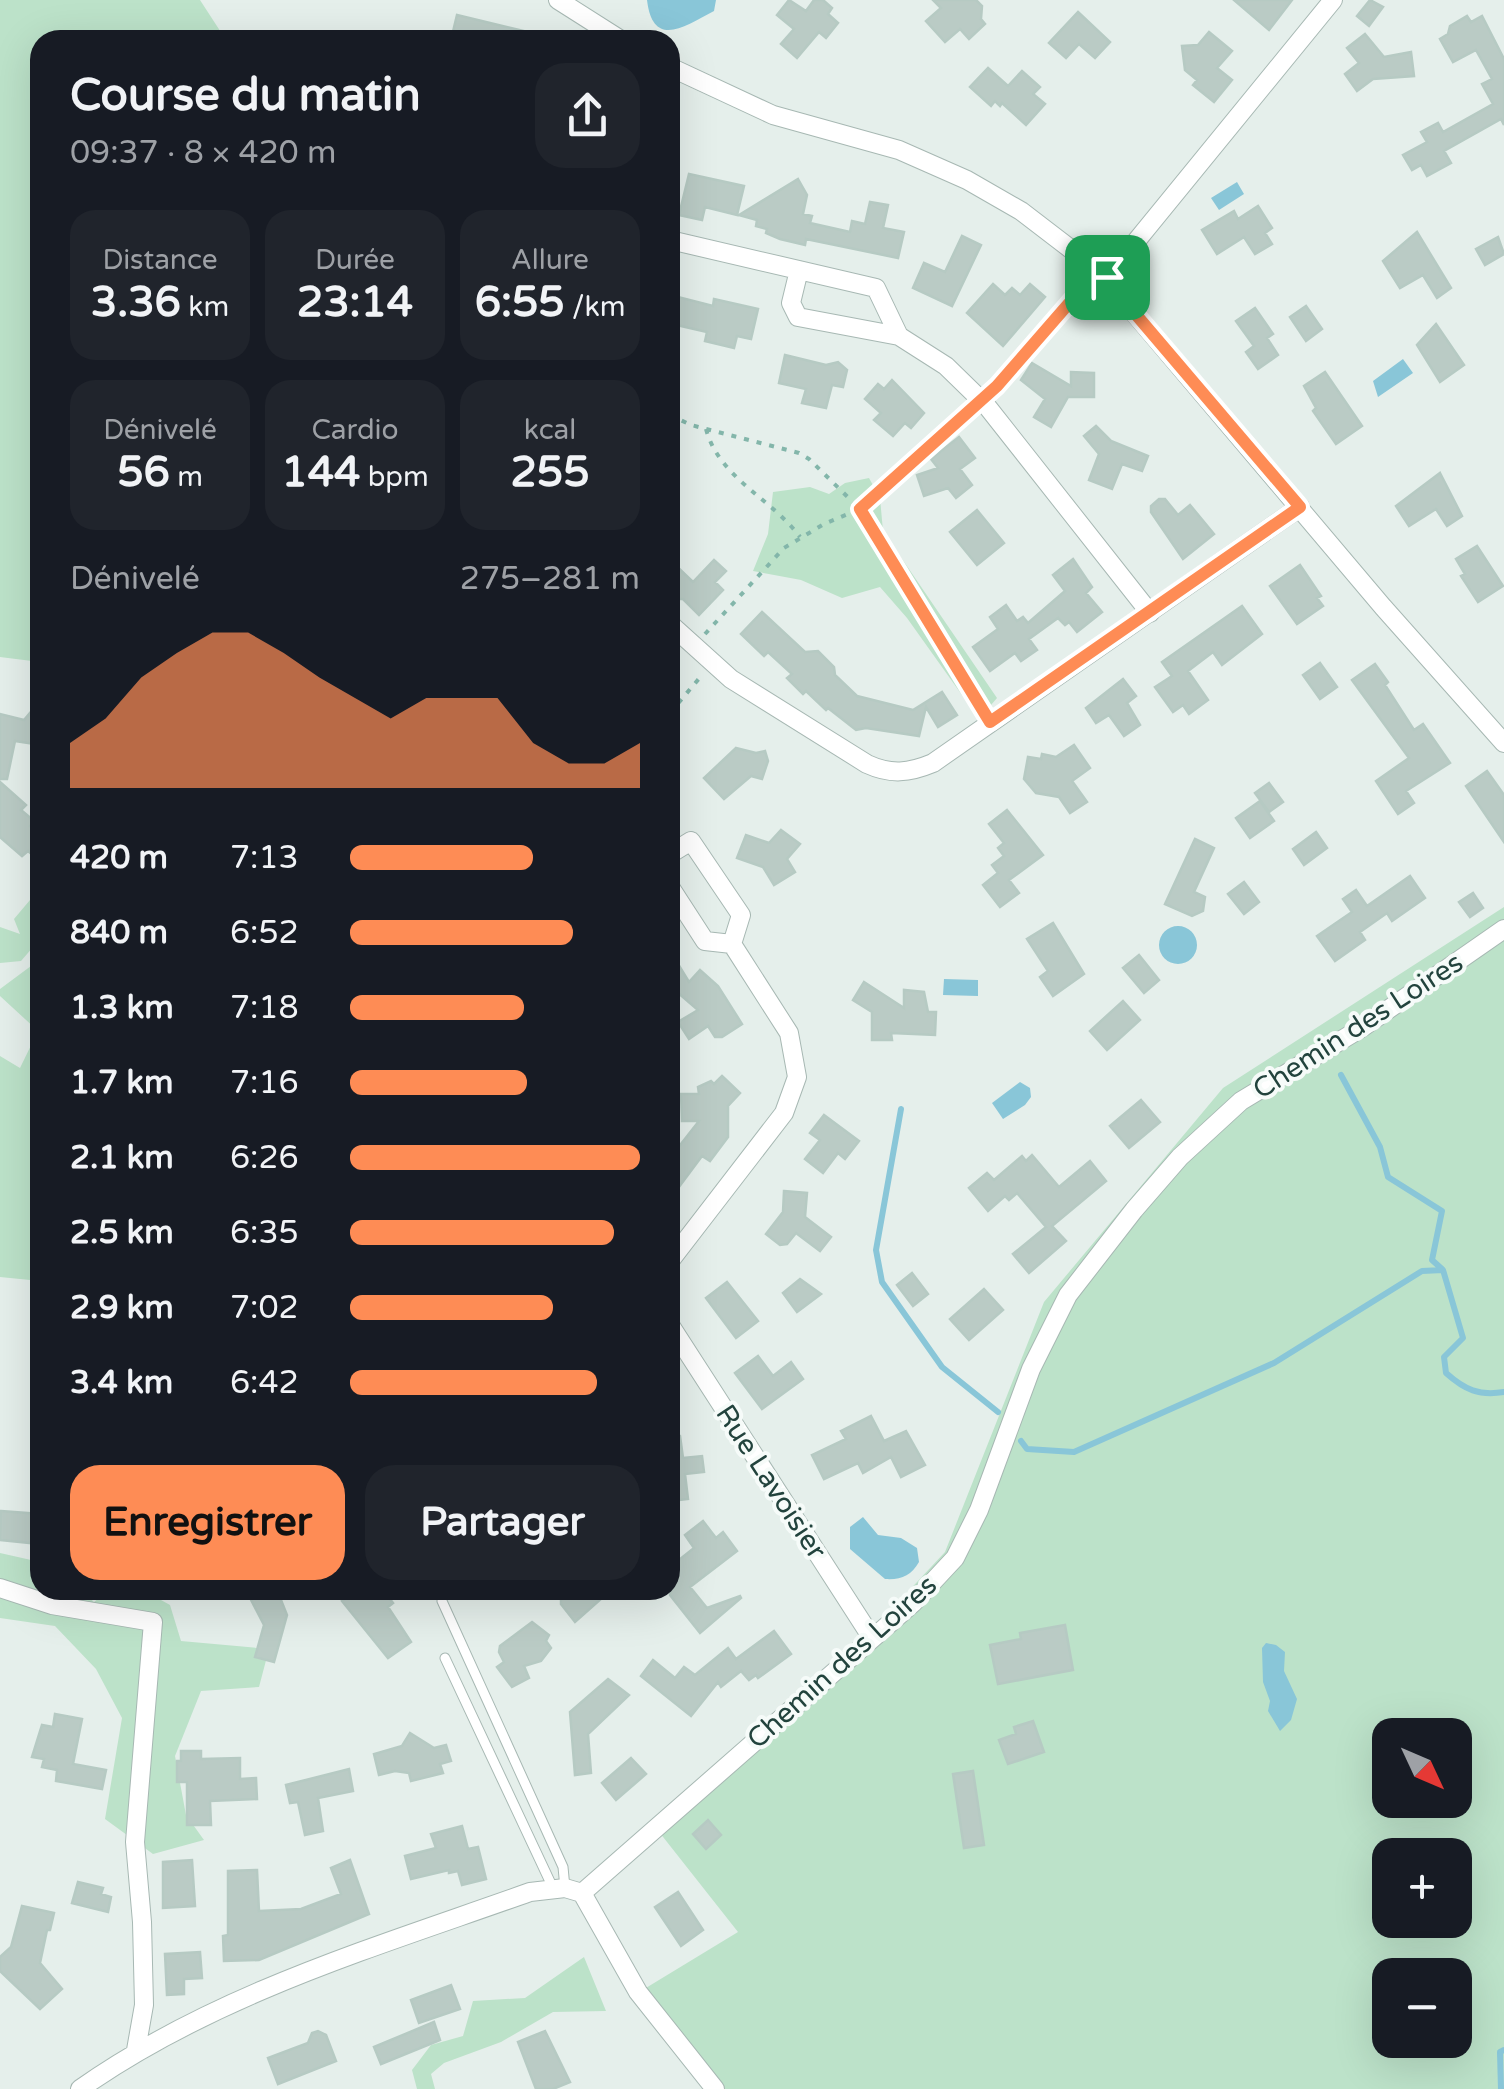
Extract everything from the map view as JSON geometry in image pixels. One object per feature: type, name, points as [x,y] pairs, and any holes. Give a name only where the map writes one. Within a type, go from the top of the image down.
[{"type":"street","points":[[558,0],[605,30]]},
{"type":"street","points":[[1102,274],[1333,0]]},
{"type":"street","points":[[680,72],[773,115],[898,150],[967,180],[1021,211],[1102,274],[1504,743]]},
{"type":"street","points":[[680,242],[876,288],[900,336]]},
{"type":"street","points":[[799,270],[791,303],[798,317],[900,336],[946,366],[982,401],[1150,613]]},
{"type":"street","points":[[680,634],[731,679],[883,771],[916,770],[934,763],[1300,507]]},
{"type":"street","points":[[680,848],[691,842],[741,915],[732,944],[788,1033],[796,1078],[784,1113],[680,1248]]},
{"type":"street","points":[[680,901],[706,941],[732,944]]},
{"type":"street","name":"Chemin des Loires","points":[[80,2089],[136,2050],[280,1982],[530,1892],[567,1890],[913,1603],[955,1558],[979,1510],[1030,1369],[1068,1295],[1180,1157],[1242,1101],[1363,1027],[1504,929]]},
{"type":"street","name":"Rue Lavoisier","points":[[680,1340],[872,1638]]},
{"type":"street","points":[[0,1588],[30,1598]]},
{"type":"street","points":[[37,1600],[152,1622],[135,1842],[144,2006],[136,2050]]},
{"type":"street","points":[[567,1890],[638,1992],[715,2089]]},
{"type":"lane","points":[[442,1601],[563,1867],[567,1890]]},
{"type":"lane","points":[[445,1658],[567,1890]]},
{"type":"path","points":[[694,647],[784,548],[860,509],[982,401],[1102,274]]},
{"type":"path","points":[[680,419],[799,454],[860,509],[990,722]]},
{"type":"path","points":[[706,429],[719,460],[787,520],[800,538]]},
{"type":"path","points":[[680,701],[712,664]]},
{"type":"green space","points":[[0,0],[200,0],[220,30],[30,30],[30,661],[0,657]]},
{"type":"green space","points":[[869,478],[880,498],[883,531],[997,698],[979,719],[880,587],[842,598],[801,580],[753,571],[768,534],[773,492],[810,487],[829,494],[845,483]]},
{"type":"green space","points":[[30,900],[30,951],[21,961],[0,963],[0,927],[20,934],[14,919]]},
{"type":"green space","points":[[1504,907],[1504,2089],[710,2089],[631,1997],[738,1932],[656,1828],[889,1612],[945,1552],[1044,1302],[1223,1088]]},
{"type":"green space","points":[[30,967],[30,1024],[0,996],[0,989]]},
{"type":"green space","points":[[30,1047],[30,1280],[0,1277],[0,1056],[20,1068]]},
{"type":"green space","points":[[0,1553],[30,1560],[30,1600],[161,1600],[170,1605],[181,1641],[269,1649],[259,1687],[201,1691],[175,1756],[186,1815],[204,1840],[153,1854],[105,1819],[122,1718],[96,1669],[55,1626],[0,1618]]},
{"type":"green space","points":[[584,1957],[606,2011],[553,2012],[501,2042],[444,2063],[431,2074],[435,2089],[417,2089],[412,2070],[431,2045],[463,2036],[473,2001],[525,1998]]},
{"type":"water","points":[[647,0],[716,0],[714,11],[672,30],[656,25]]},
{"type":"water","points":[[1237,182],[1244,194],[1219,210],[1211,198]]},
{"type":"water","points":[[1403,359],[1413,373],[1378,397],[1373,381]]},
{"type":"water","points":[[1178,926],[1192,931],[1197,945],[1192,959],[1178,964],[1164,959],[1159,945],[1164,931]]},
{"type":"water","points":[[944,979],[978,980],[978,996],[943,995]]},
{"type":"water","points":[[1020,1082],[1030,1088],[1031,1097],[1003,1119],[992,1103]]},
{"type":"water","points":[[863,1517],[878,1535],[901,1538],[917,1548],[919,1562],[913,1571],[901,1578],[885,1579],[850,1549],[850,1527]]},
{"type":"water","points":[[1266,1643],[1285,1652],[1284,1671],[1297,1699],[1291,1720],[1280,1731],[1268,1711],[1270,1701],[1263,1682],[1262,1648]]},
{"type":"building","points":[[789,0],[806,11],[814,0],[823,0],[832,8],[828,14],[838,23],[826,38],[819,32],[797,58],[781,44],[794,29],[777,15]]},
{"type":"building","points":[[933,0],[976,0],[982,6],[981,19],[985,24],[969,39],[960,29],[945,42],[926,21],[941,8]]},
{"type":"building","points":[[1234,0],[1292,0],[1269,30]]},
{"type":"building","points":[[1370,0],[1383,7],[1369,26],[1357,16]]},
{"type":"building","points":[[1078,12],[1110,42],[1095,58],[1079,44],[1066,58],[1049,43]]},
{"type":"building","points":[[457,15],[519,30],[453,30]]},
{"type":"building","points":[[1467,16],[1471,22],[1482,16],[1504,59],[1504,125],[1501,119],[1444,151],[1451,163],[1427,176],[1421,165],[1412,170],[1403,155],[1427,142],[1421,132],[1438,123],[1443,132],[1493,104],[1482,84],[1492,79],[1476,50],[1453,62],[1440,39],[1448,34],[1450,26]]},
{"type":"building","points":[[1209,32],[1232,51],[1217,68],[1232,80],[1214,102],[1193,85],[1197,80],[1185,70],[1182,46],[1198,45]]},
{"type":"building","points":[[1365,34],[1384,57],[1411,52],[1414,76],[1373,79],[1357,91],[1345,74],[1359,63],[1347,48]]},
{"type":"building","points":[[988,68],[1008,86],[1022,71],[1040,87],[1033,94],[1045,104],[1026,125],[1002,103],[1000,106],[995,101],[991,106],[970,87]]},
{"type":"building","points":[[689,174],[744,186],[737,215],[705,207],[702,220],[680,215]]},
{"type":"building","points":[[798,179],[807,195],[803,214],[812,216],[810,223],[850,232],[852,221],[865,224],[870,202],[888,205],[883,228],[904,232],[898,258],[806,239],[805,245],[780,239],[756,226],[757,220],[739,215]]},
{"type":"building","points":[[1258,206],[1272,228],[1265,233],[1272,244],[1255,254],[1244,237],[1217,254],[1202,230],[1234,211],[1238,219]]},
{"type":"building","points":[[1417,232],[1451,288],[1437,298],[1423,275],[1400,288],[1383,261]]},
{"type":"building","points":[[962,236],[981,245],[952,306],[913,288],[924,263],[945,272]]},
{"type":"building","points":[[1498,237],[1504,254],[1485,265],[1476,249]]},
{"type":"building","points":[[993,284],[1005,295],[1012,288],[1020,295],[1030,284],[1045,297],[1003,346],[967,313]]},
{"type":"building","points":[[680,298],[713,306],[714,299],[758,309],[751,339],[737,336],[734,348],[705,341],[707,332],[680,326]]},
{"type":"building","points":[[1306,306],[1322,329],[1306,341],[1290,317]]},
{"type":"building","points":[[1255,308],[1273,334],[1267,338],[1278,355],[1258,369],[1246,352],[1254,346],[1236,321]]},
{"type":"building","points":[[1436,324],[1464,365],[1440,382],[1417,345]]},
{"type":"building","points":[[785,355],[826,365],[838,362],[847,370],[843,387],[832,385],[826,408],[802,403],[806,389],[779,383]]},
{"type":"building","points":[[1032,363],[1071,386],[1071,372],[1094,373],[1094,397],[1068,397],[1051,427],[1034,417],[1045,399],[1021,380]]},
{"type":"building","points":[[1325,372],[1362,426],[1336,444],[1313,411],[1316,408],[1304,386]]},
{"type":"building","points":[[892,380],[924,413],[911,428],[905,423],[893,436],[874,420],[881,413],[865,399],[878,384],[884,389]]},
{"type":"building","points":[[1096,426],[1111,441],[1148,456],[1142,471],[1122,464],[1112,489],[1089,480],[1099,454],[1084,436]]},
{"type":"building","points":[[959,437],[975,458],[960,469],[972,485],[956,498],[948,488],[924,496],[917,475],[938,468],[931,459]]},
{"type":"building","points":[[1440,473],[1462,516],[1447,526],[1436,509],[1409,526],[1396,506]]},
{"type":"building","points":[[1165,499],[1178,515],[1190,505],[1214,534],[1183,559],[1151,512],[1151,506]]},
{"type":"building","points":[[977,510],[1004,543],[977,565],[950,532]]},
{"type":"building","points":[[1477,546],[1503,586],[1478,602],[1461,576],[1465,574],[1456,559]]},
{"type":"building","points":[[1073,559],[1092,587],[1086,593],[1102,612],[1077,632],[1069,622],[1065,625],[1058,618],[1029,639],[1037,650],[1021,661],[1015,653],[990,671],[973,647],[998,629],[990,617],[1006,605],[1017,621],[1023,617],[1028,623],[1065,591],[1053,575]]},
{"type":"building","points":[[714,560],[726,571],[715,582],[723,590],[699,615],[683,599],[680,570],[693,582]]},
{"type":"building","points":[[1300,565],[1321,596],[1317,598],[1323,606],[1297,624],[1270,586]]},
{"type":"building","points":[[1242,606],[1262,634],[1222,665],[1213,652],[1188,671],[1208,700],[1189,714],[1183,705],[1173,712],[1155,687],[1172,676],[1162,662]]},
{"type":"building","points":[[762,612],[805,652],[818,651],[857,696],[913,710],[942,692],[957,715],[938,727],[926,707],[919,736],[856,730],[806,691],[803,694],[787,678],[792,674],[768,652],[764,656],[741,634]]},
{"type":"building","points":[[1320,663],[1337,687],[1320,699],[1303,675]]},
{"type":"building","points":[[1375,664],[1414,730],[1423,724],[1450,763],[1406,791],[1414,803],[1398,814],[1376,781],[1409,758],[1352,680]]},
{"type":"building","points":[[1123,679],[1136,696],[1127,703],[1140,725],[1124,736],[1109,715],[1096,723],[1086,708]]},
{"type":"building","points":[[30,713],[30,743],[15,741],[7,779],[0,779],[0,714],[24,720]]},
{"type":"building","points":[[1074,745],[1090,768],[1072,781],[1087,802],[1070,813],[1059,797],[1036,793],[1024,779],[1028,757],[1056,757]]},
{"type":"building","points":[[736,748],[765,751],[768,761],[762,779],[751,776],[724,799],[704,778]]},
{"type":"building","points":[[1487,771],[1504,795],[1504,842],[1466,786]]},
{"type":"building","points":[[0,782],[26,805],[21,810],[30,818],[30,853],[22,856],[0,837]]},
{"type":"building","points":[[1269,783],[1283,802],[1269,812],[1255,793]]},
{"type":"building","points":[[1260,801],[1274,821],[1250,838],[1236,818]]},
{"type":"building","points":[[1007,810],[1043,855],[1009,880],[1019,893],[1000,907],[983,885],[998,873],[992,865],[1004,856],[998,848],[1004,843],[989,824]]},
{"type":"building","points":[[781,830],[800,844],[787,859],[795,872],[774,885],[763,867],[737,858],[746,835],[769,843]]},
{"type":"building","points":[[1316,832],[1327,848],[1304,865],[1293,849]]},
{"type":"building","points":[[1195,839],[1214,848],[1194,892],[1205,897],[1203,911],[1192,916],[1165,904]]},
{"type":"building","points":[[1410,876],[1425,898],[1392,921],[1387,913],[1360,932],[1365,940],[1335,961],[1317,936],[1352,912],[1343,899],[1356,890],[1367,906]]},
{"type":"building","points":[[1244,882],[1259,902],[1244,914],[1228,894]]},
{"type":"building","points":[[1473,893],[1483,908],[1470,917],[1459,902]]},
{"type":"building","points":[[1053,923],[1084,974],[1053,996],[1040,977],[1048,971],[1027,939]]},
{"type":"building","points":[[1139,955],[1159,980],[1144,993],[1123,968]]},
{"type":"building","points":[[680,967],[689,982],[700,970],[718,986],[742,1024],[722,1037],[715,1037],[708,1026],[689,1039],[680,1021],[698,1010],[680,995]]},
{"type":"building","points":[[864,982],[904,1008],[904,990],[924,992],[928,1012],[936,1012],[935,1035],[891,1033],[892,1040],[872,1040],[872,1012],[853,1000]]},
{"type":"building","points":[[1123,1001],[1140,1020],[1107,1050],[1090,1031]]},
{"type":"building","points":[[722,1076],[740,1093],[728,1106],[728,1137],[710,1161],[702,1156],[680,1186],[680,1145],[699,1121],[682,1121],[681,1094],[699,1094],[698,1087],[711,1081],[714,1084]]},
{"type":"building","points":[[1141,1100],[1160,1122],[1129,1148],[1110,1126]]},
{"type":"building","points":[[824,1115],[859,1141],[845,1159],[838,1153],[823,1173],[805,1159],[820,1140],[810,1133]]},
{"type":"building","points":[[1032,1155],[1059,1187],[1090,1161],[1106,1181],[1052,1226],[1066,1241],[1029,1273],[1013,1254],[1046,1227],[1017,1193],[1009,1200],[1005,1196],[988,1211],[969,1188],[987,1173],[994,1180],[1022,1156],[1026,1161]]},
{"type":"building","points":[[784,1191],[807,1193],[805,1217],[831,1237],[820,1251],[796,1233],[787,1244],[780,1245],[766,1234],[783,1212]]},
{"type":"building","points":[[912,1273],[928,1294],[913,1306],[897,1285]]},
{"type":"building","points":[[800,1279],[821,1294],[797,1312],[783,1293]]},
{"type":"building","points":[[727,1282],[758,1321],[736,1338],[706,1298]]},
{"type":"building","points":[[984,1289],[1003,1310],[969,1340],[950,1319]]},
{"type":"building","points":[[758,1356],[773,1376],[791,1362],[803,1379],[762,1409],[735,1373]]},
{"type":"building","points":[[871,1416],[884,1441],[906,1431],[925,1465],[901,1477],[891,1457],[863,1473],[858,1463],[824,1479],[812,1455],[846,1439],[841,1431]]},
{"type":"building","points":[[680,1436],[683,1458],[702,1456],[704,1472],[685,1474],[688,1499],[680,1500]]},
{"type":"building","points":[[1,1511],[30,1513],[30,1543],[0,1540]]},
{"type":"building","points":[[703,1521],[716,1538],[723,1532],[737,1551],[690,1587],[707,1608],[741,1598],[700,1633],[674,1600],[680,1600],[680,1559],[694,1548],[685,1535]]},
{"type":"building","points":[[251,1600],[281,1600],[287,1615],[274,1662],[255,1657],[264,1625]]},
{"type":"building","points":[[391,1600],[393,1603],[388,1607],[411,1642],[388,1658],[342,1601]]},
{"type":"building","points":[[561,1600],[600,1600],[575,1622]]},
{"type":"building","points":[[532,1622],[549,1635],[546,1641],[551,1648],[541,1661],[524,1666],[529,1678],[512,1687],[497,1667],[504,1662],[500,1646]]},
{"type":"building","points":[[1065,1625],[1073,1670],[998,1684],[990,1645],[1021,1639],[1020,1633]]},
{"type":"building","points":[[774,1631],[791,1654],[758,1678],[756,1675],[749,1680],[741,1671],[721,1687],[718,1682],[691,1716],[641,1676],[653,1660],[675,1678],[684,1667],[695,1675],[728,1648],[736,1659]]},
{"type":"building","points":[[608,1679],[629,1695],[588,1734],[591,1773],[575,1775],[570,1712]]},
{"type":"building","points":[[55,1714],[82,1719],[73,1764],[106,1770],[102,1789],[56,1781],[57,1770],[42,1767],[44,1759],[32,1757],[42,1725],[53,1727]]},
{"type":"building","points":[[1033,1721],[1044,1752],[1008,1764],[999,1740],[1016,1734],[1014,1727]]},
{"type":"building","points":[[410,1733],[434,1748],[446,1745],[451,1761],[440,1764],[443,1773],[411,1781],[409,1773],[379,1775],[374,1754],[402,1746]]},
{"type":"building","points":[[181,1751],[201,1751],[201,1759],[240,1758],[240,1779],[256,1778],[257,1799],[210,1801],[211,1825],[187,1825],[187,1782],[177,1782]]},
{"type":"building","points":[[631,1758],[646,1774],[616,1800],[602,1783]]},
{"type":"building","points":[[349,1769],[353,1791],[318,1798],[323,1831],[305,1835],[298,1802],[290,1803],[286,1785]]},
{"type":"building","points":[[973,1771],[984,1845],[964,1848],[953,1774]]},
{"type":"building","points":[[708,1820],[721,1835],[706,1849],[693,1834]]},
{"type":"building","points":[[462,1826],[468,1849],[478,1847],[486,1879],[462,1885],[458,1871],[449,1870],[411,1879],[405,1856],[436,1848],[431,1834]]},
{"type":"building","points":[[192,1860],[195,1906],[163,1908],[163,1862]]},
{"type":"building","points":[[350,1860],[369,1914],[259,1960],[224,1961],[228,1871],[257,1870],[259,1911],[301,1909],[341,1894],[331,1868]]},
{"type":"building","points":[[78,1882],[103,1888],[101,1894],[111,1897],[108,1912],[72,1903]]},
{"type":"building","points":[[678,1892],[703,1930],[681,1946],[655,1907]]},
{"type":"building","points":[[22,1906],[54,1913],[40,1963],[62,1989],[40,2009],[0,1971],[0,1957],[11,1947]]},
{"type":"building","points":[[200,1952],[202,1978],[184,1979],[184,1994],[167,1995],[165,1954]]},
{"type":"building","points":[[451,1985],[460,2009],[419,2023],[411,2000]]},
{"type":"building","points":[[434,2022],[440,2040],[381,2064],[374,2047]]},
{"type":"building","points":[[545,2031],[570,2082],[553,2089],[536,2089],[518,2042]]},
{"type":"building","points":[[312,2033],[326,2035],[336,2061],[278,2084],[268,2058],[308,2043]]},
{"type":"waterway","points":[[1341,1075],[1380,1147],[1388,1177],[1442,1211],[1432,1260],[1442,1269]]},
{"type":"waterway","points":[[901,1109],[876,1250],[882,1282],[942,1367],[998,1412]]},
{"type":"waterway","points":[[1021,1441],[1027,1449],[1074,1452],[1274,1363],[1422,1271],[1443,1270],[1463,1338],[1444,1357],[1446,1373],[1473,1390],[1504,1392]]},
{"type":"waterway","points":[[1501,2089],[1500,2052],[1504,2050]]},
{"type":"route","points":[[1098,270],[1107,277],[1300,507],[990,722],[860,509],[997,386],[1098,270]]}]
